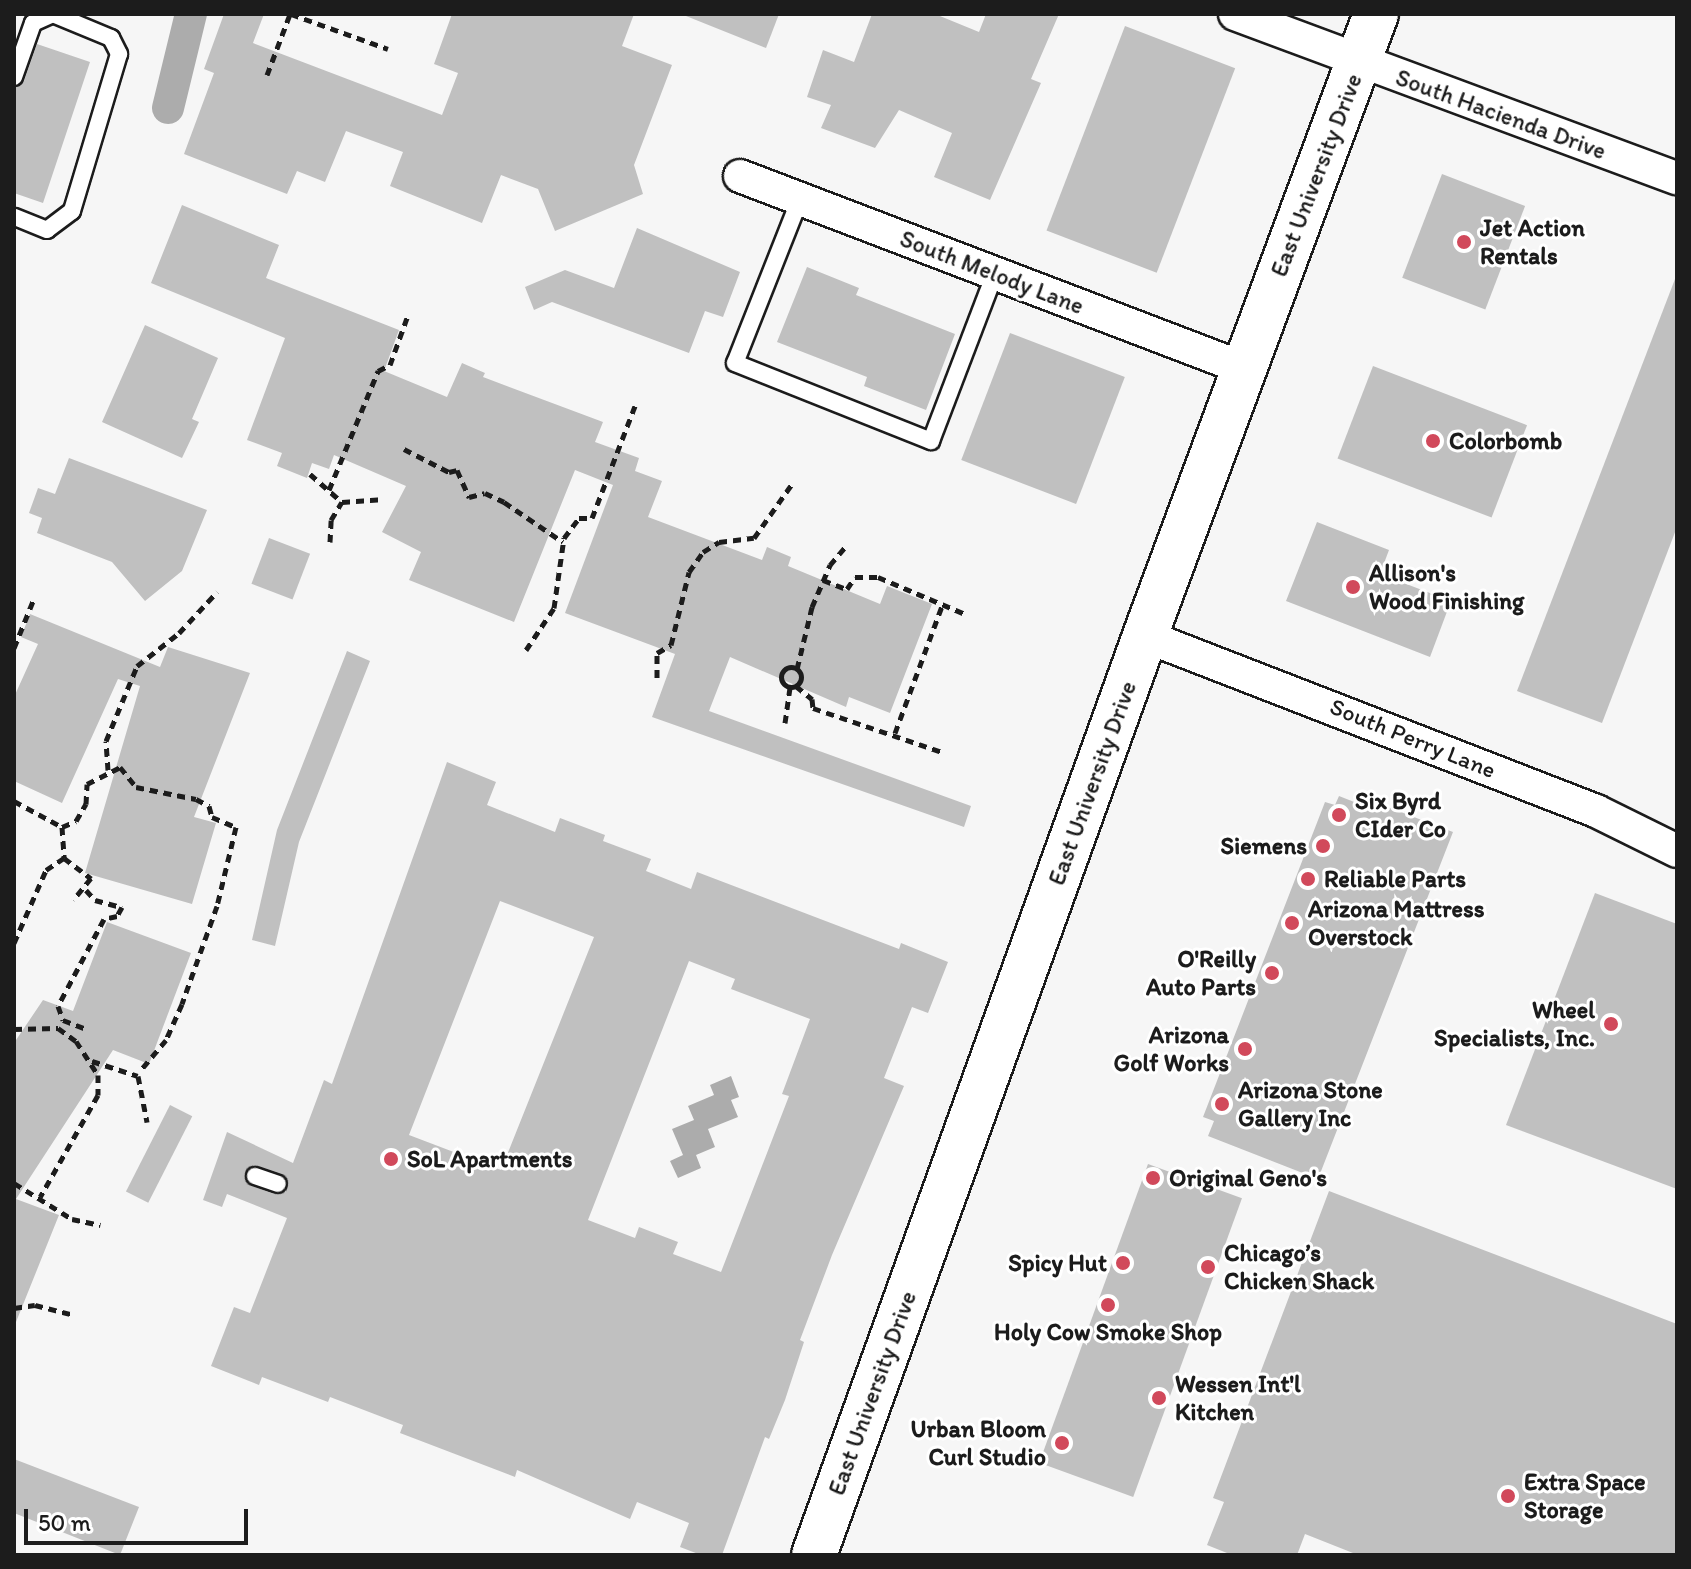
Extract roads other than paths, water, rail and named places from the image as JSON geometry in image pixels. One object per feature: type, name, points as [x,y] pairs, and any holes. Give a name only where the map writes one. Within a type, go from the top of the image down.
[{"type":"main road","name":"East University Drive","points":[[814,1555],[1145,636],[1376,14]]},
{"type":"street","name":"South Hacienda Drive","points":[[1235,14],[1677,178]]},
{"type":"street","name":"South Melody Lane","points":[[740,176],[1243,368]]},
{"type":"street","name":"South Perry Lane","points":[[1145,636],[1596,811],[1677,851]]},
{"type":"lane","points":[[14,77],[33,23],[53,14],[111,38],[119,54],[72,211],[47,230],[14,217]]},
{"type":"lane","points":[[800,199],[735,363],[931,441],[995,273]]},
{"type":"lane","points":[[255,1176],[278,1184]]},
{"type":"waterway","points":[[168,108],[191,14]]},
{"type":"place","name":"Jet Action Rentals","points":[[1464,242]]},
{"type":"place","name":"Colorbomb","points":[[1433,441]]},
{"type":"place","name":"Allison's Wood Finishing","points":[[1353,587]]},
{"type":"place","name":"Six Byrd CIder Co","points":[[1339,815]]},
{"type":"place","name":"Siemens","points":[[1323,846]]},
{"type":"place","name":"Reliable Parts","points":[[1308,879]]},
{"type":"place","name":"Arizona Mattress Overstock","points":[[1292,923]]},
{"type":"place","name":"O'Reilly Auto Parts","points":[[1272,973]]},
{"type":"place","name":"Wheel Specialists, Inc.","points":[[1611,1024]]},
{"type":"place","name":"Arizona Golf Works","points":[[1245,1049]]},
{"type":"place","name":"Arizona Stone Gallery Inc","points":[[1222,1104]]},
{"type":"place","name":"SoL Apartments","points":[[391,1159]]},
{"type":"place","name":"Original Geno's","points":[[1153,1178]]},
{"type":"place","name":"Spicy Hut","points":[[1123,1263]]},
{"type":"place","name":"Chicago’s Chicken Shack","points":[[1208,1267]]},
{"type":"place","name":"Holy Cow Smoke Shop","points":[[1108,1305]]},
{"type":"place","name":"Wessen Int'l Kitchen","points":[[1159,1398]]},
{"type":"place","name":"Urban Bloom Curl Studio","points":[[1062,1443]]},
{"type":"place","name":"Extra Space Storage","points":[[1508,1496]]}]
